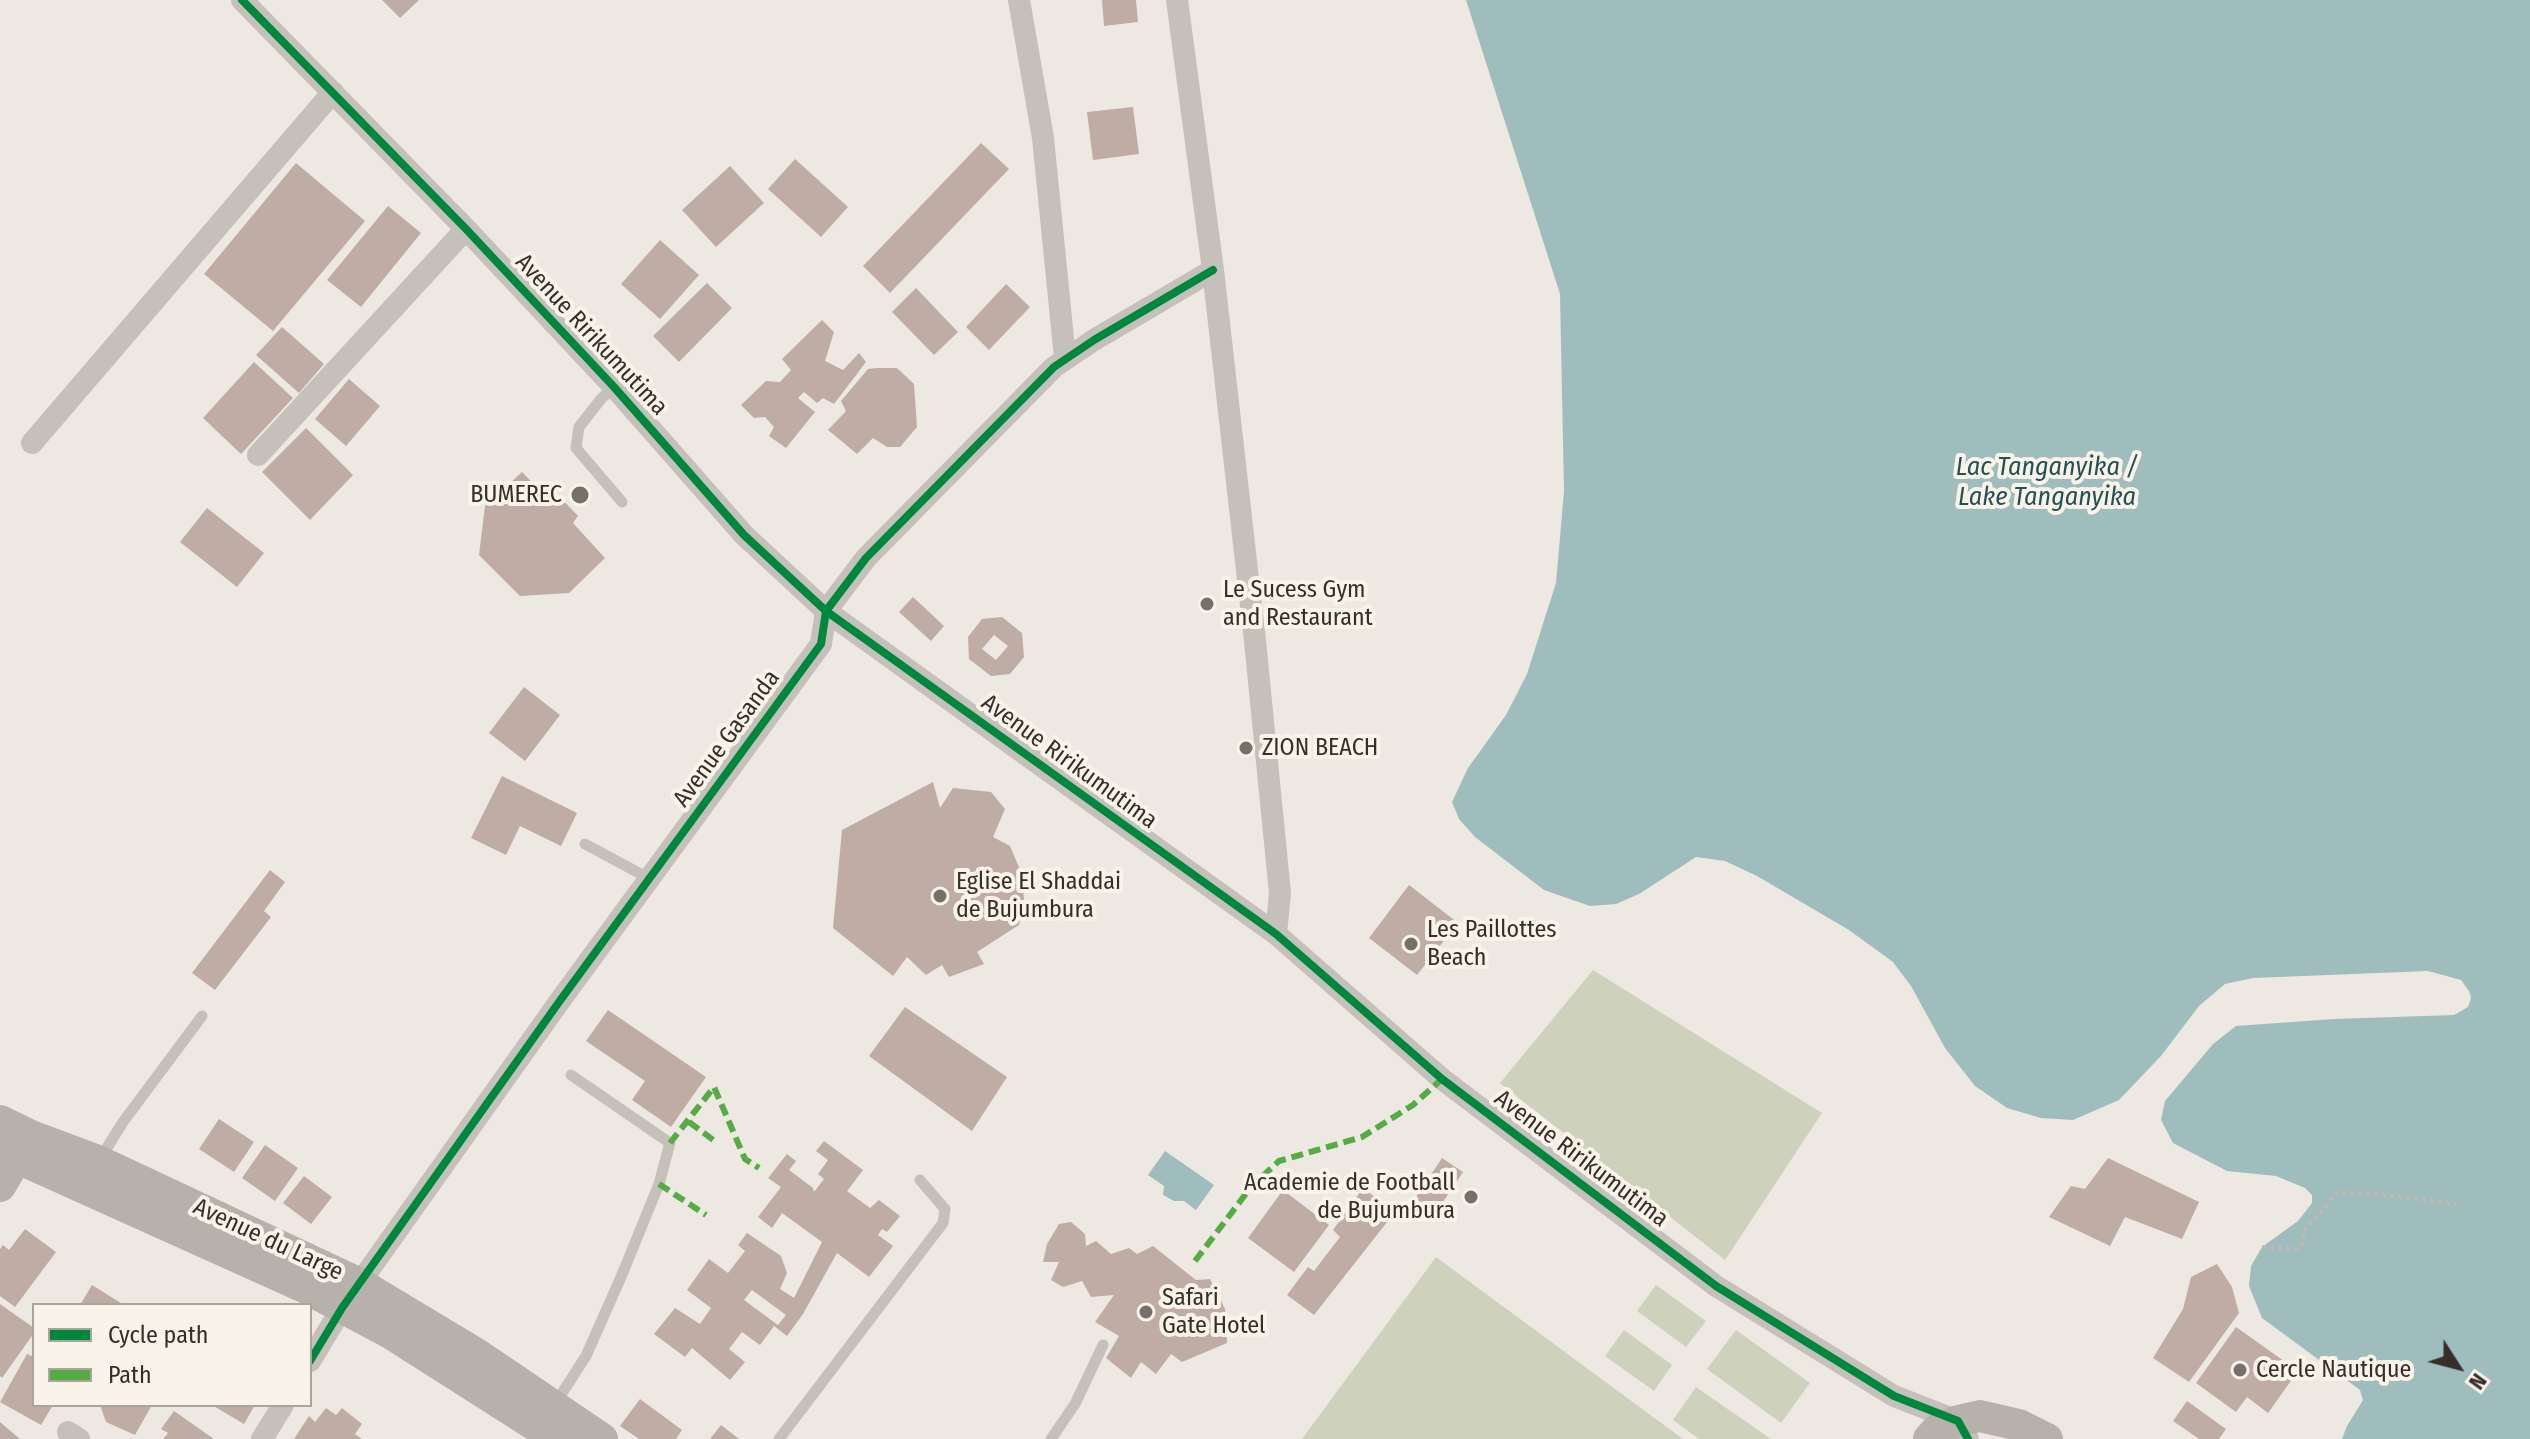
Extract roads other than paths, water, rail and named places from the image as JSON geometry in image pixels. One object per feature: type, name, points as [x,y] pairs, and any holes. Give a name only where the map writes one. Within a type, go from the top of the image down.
[{"type":"main road","name":"Avenue du Large","points":[[8,1136],[304,1287],[351,1296]]},
{"type":"main road","name":"Avenue du Large","points":[[8,1136],[98,1161],[351,1296],[392,1334],[545,1427],[602,1439]]},
{"type":"main road","points":[[0,1186],[8,1136]]},
{"type":"main road","points":[[1929,1439],[1937,1430],[1963,1430],[1980,1416],[2019,1425],[2047,1439]]},
{"type":"street","name":"Avenue Ririkumutima","points":[[242,0],[466,229],[614,387],[744,535],[826,611],[1276,934],[1442,1079],[1716,1286],[1894,1396],[1963,1430]]},
{"type":"street","points":[[1019,0],[1043,138],[1065,358]]},
{"type":"street","points":[[1177,0],[1213,270],[1255,641],[1280,893],[1276,934]]},
{"type":"street","points":[[32,443],[333,92]]},
{"type":"street","points":[[258,455],[466,229]]},
{"type":"street","name":"Avenue Gasanda","points":[[312,1358],[351,1296],[821,644],[826,611],[866,558],[1065,358],[1213,270]]},
{"type":"street","points":[[262,1439],[282,1407]]},
{"type":"lane","points":[[614,387],[579,427],[576,448],[622,502]]},
{"type":"lane","points":[[585,844],[650,879]]},
{"type":"lane","points":[[98,1161],[123,1122],[202,1016]]},
{"type":"lane","points":[[545,1427],[586,1356],[616,1290],[659,1184],[670,1143],[571,1075]]},
{"type":"lane","points":[[779,1439],[943,1223],[945,1209],[920,1180]]},
{"type":"lane","points":[[1051,1439],[1075,1404],[1103,1345]]},
{"type":"water","name":"Lac Tanganyika / Lake Tanganyika","points":[[1466,0],[2530,0],[2530,1439],[2342,1439],[2363,1400],[2360,1390],[2262,1318],[2249,1286],[2251,1266],[2262,1247],[2298,1221],[2312,1203],[2312,1195],[2305,1188],[2276,1176],[2227,1171],[2173,1143],[2161,1120],[2165,1101],[2213,1044],[2236,1026],[2454,1015],[2468,1007],[2471,998],[2461,980],[2428,971],[2253,978],[2225,984],[2199,1006],[2161,1056],[2119,1100],[2073,1120],[2041,1118],[2007,1108],[1975,1086],[1945,1048],[1911,986],[1893,962],[1849,930],[1757,876],[1725,861],[1696,857],[1639,894],[1616,904],[1590,906],[1544,890],[1475,837],[1459,819],[1452,802],[1468,768],[1506,715],[1527,674],[1556,583],[1564,491],[1560,294]]},
{"type":"water","points":[[1165,1151],[1214,1185],[1196,1210],[1184,1201],[1174,1201],[1163,1195],[1164,1186],[1148,1175]]},
{"type":"place","name":"BUMEREC","points":[[580,495]]},
{"type":"place","name":"Le Sucess Gym and Restaurant","points":[[1207,604]]},
{"type":"place","name":"ZION BEACH","points":[[1246,748]]},
{"type":"place","name":"Eglise El Shaddai de Bujumbura","points":[[940,896]]},
{"type":"place","name":"Les Paillottes Beach","points":[[1411,944]]},
{"type":"place","name":"Academie de Football de Bujumbura","points":[[1471,1197]]},
{"type":"place","name":"Safari Gate Hotel","points":[[1146,1312]]},
{"type":"place","name":"Cercle Nautique","points":[[2240,1370]]}]
